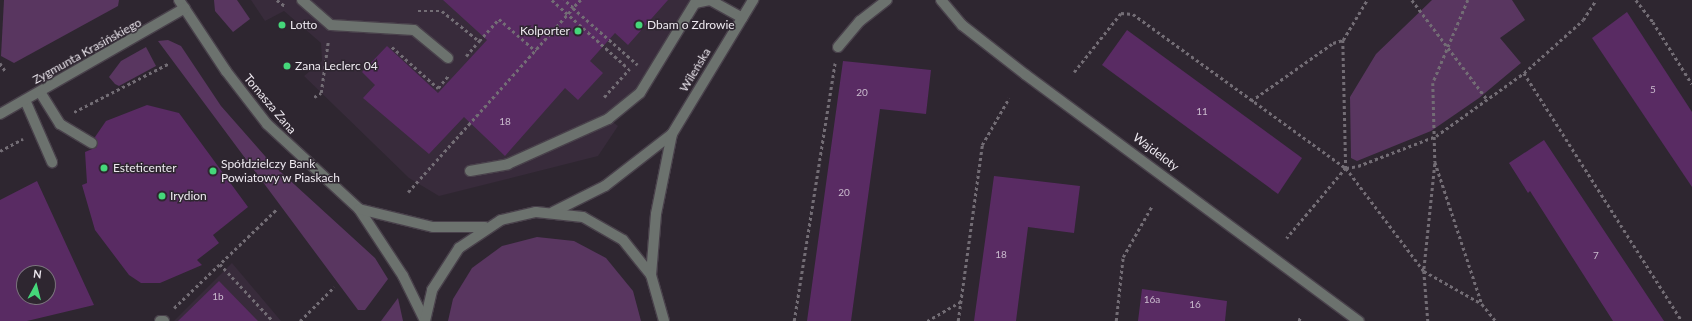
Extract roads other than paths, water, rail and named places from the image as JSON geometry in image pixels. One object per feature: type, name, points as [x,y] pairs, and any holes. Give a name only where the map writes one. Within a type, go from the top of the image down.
[{"type":"street","points":[[302,0],[331,25],[414,30],[448,58]]},
{"type":"street","points":[[470,171],[508,164],[608,118],[640,93],[695,3],[710,0],[742,18]]},
{"type":"street","name":"Wileńska","points":[[651,275],[656,214],[672,134],[752,0]]},
{"type":"street","points":[[838,47],[860,21],[887,0]]},
{"type":"street","name":"Wajdeloty","points":[[941,0],[962,25],[1026,75],[1359,321]]},
{"type":"street","name":"Zygmunta Krasińskiego","points":[[0,114],[40,92],[182,4]]},
{"type":"street","name":"Tomasza Zana","points":[[182,4],[226,71],[267,124],[359,209],[403,276],[425,321]]},
{"type":"street","points":[[40,92],[58,120],[92,142]]},
{"type":"street","points":[[25,100],[40,130],[52,162]]},
{"type":"street","name":"Wileńska","points":[[553,212],[605,186],[672,134]]},
{"type":"street","name":"Tomasza Zana","points":[[359,209],[433,228],[486,227]]},
{"type":"street","points":[[425,321],[432,290],[448,260],[486,227],[518,215],[553,212],[583,218],[610,231],[633,250],[651,275],[664,321]]},
{"type":"place","name":"Lotto","points":[[282,25]]},
{"type":"place","name":"Dbam o Zdrowie","points":[[639,25]]},
{"type":"place","name":"Kolporter","points":[[578,31]]},
{"type":"place","name":"Zana Leclerc 04","points":[[287,66]]},
{"type":"place","name":"Esteticenter","points":[[104,168]]},
{"type":"place","name":"Spółdzielczy Bank Powiatowy w Piaskach","points":[[213,171]]},
{"type":"place","name":"Irydion","points":[[162,196]]}]
